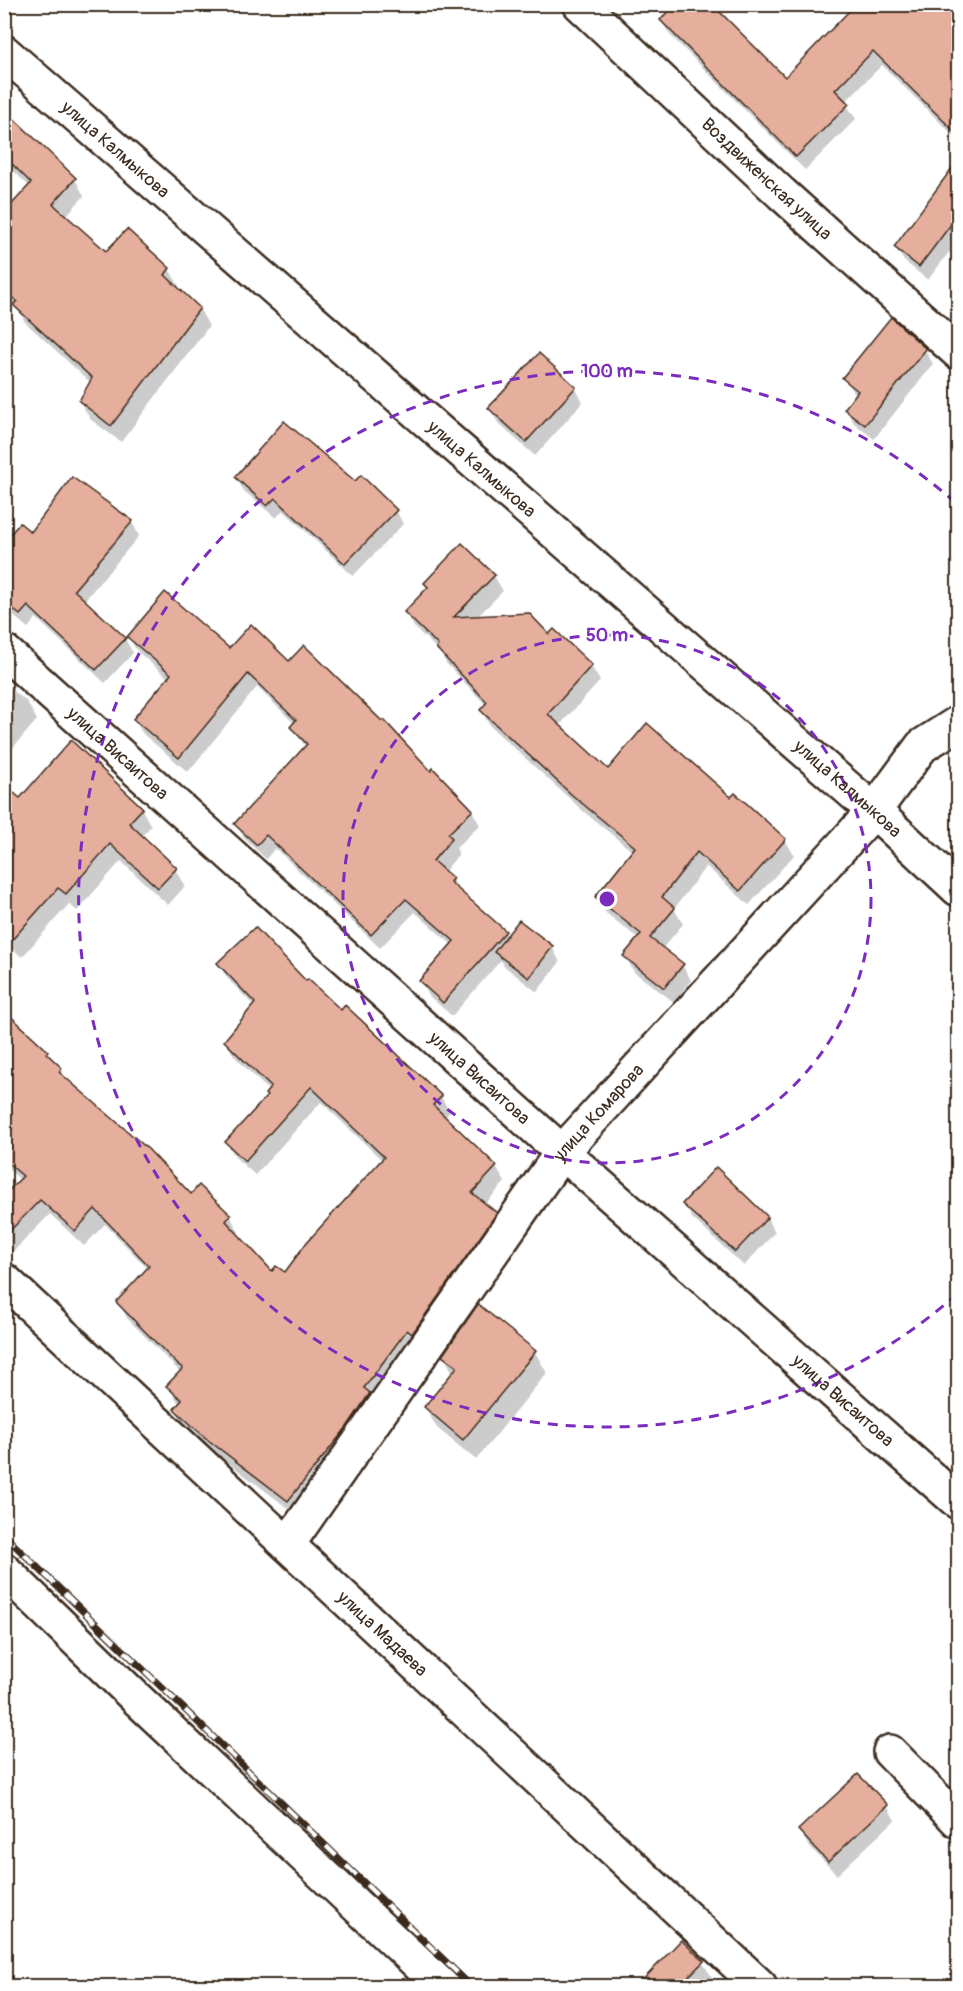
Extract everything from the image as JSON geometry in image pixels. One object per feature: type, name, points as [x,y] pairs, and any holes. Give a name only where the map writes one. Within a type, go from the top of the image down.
[{"type":"street","name":"Воздвиженская улица","points":[[580,4],[781,193],[958,352]]},
{"type":"street","name":"улица Калмыкова","points":[[4,52],[874,811],[958,889]]},
{"type":"street","name":"улица Висаитова","points":[[4,651],[562,1152],[958,1502]]},
{"type":"street","name":"улица Комарова","points":[[288,1544],[562,1152],[874,811],[922,746],[958,723]]},
{"type":"street","name":"улица Мадаева","points":[[4,1280],[760,1986]]},
{"type":"street","points":[[4,1570],[144,1706],[442,1986]]},
{"type":"street","points":[[890,1752],[958,1821]]},
{"type":"building","points":[[675,4],[712,4],[785,77],[856,4],[958,4],[958,135],[873,51],[835,90],[849,104],[796,157],[660,20]]},
{"type":"building","points":[[4,109],[76,178],[53,204],[106,251],[127,229],[170,268],[165,275],[200,308],[111,426],[79,401],[92,378],[13,305],[17,301],[4,291],[4,213],[31,183],[4,156]]},
{"type":"building","points":[[958,160],[958,215],[919,267],[894,247]]},
{"type":"building","points":[[891,317],[926,349],[865,425],[844,409],[858,391],[842,378]]},
{"type":"building","points":[[539,353],[576,387],[526,442],[488,408]]},
{"type":"building","points":[[284,421],[355,481],[361,475],[397,510],[345,564],[275,498],[267,506],[235,477]]},
{"type":"building","points":[[72,477],[133,521],[74,590],[126,638],[96,670],[28,606],[20,615],[4,602],[4,541],[20,523],[31,532]]},
{"type":"building","points":[[462,543],[495,575],[454,617],[529,613],[549,634],[554,629],[592,665],[548,714],[608,769],[647,723],[731,797],[735,793],[786,839],[740,891],[697,852],[662,897],[675,908],[650,938],[684,964],[664,988],[623,956],[641,934],[595,897],[635,847],[572,795],[480,710],[487,702],[436,648],[438,645],[404,612],[428,587],[424,583]]},
{"type":"building","points":[[165,592],[229,648],[251,624],[289,661],[304,645],[382,721],[384,720],[431,771],[433,768],[473,810],[448,834],[452,838],[433,861],[453,878],[450,882],[506,931],[443,1003],[419,981],[454,941],[406,899],[371,935],[266,835],[257,845],[234,824],[307,744],[290,727],[296,720],[248,674],[179,758],[133,719],[171,674],[127,637]]},
{"type":"building","points":[[71,740],[143,808],[129,823],[177,868],[158,888],[110,844],[66,894],[58,888],[4,949],[4,785],[20,798]]},
{"type":"building","points":[[519,920],[553,946],[529,978],[494,952]]},
{"type":"building","points":[[255,927],[306,981],[308,979],[341,1010],[345,1005],[442,1096],[433,1105],[497,1166],[472,1193],[497,1213],[412,1334],[407,1330],[364,1388],[370,1393],[347,1427],[288,1501],[208,1440],[174,1409],[182,1400],[166,1386],[183,1368],[116,1302],[149,1266],[95,1209],[75,1231],[40,1200],[4,1237],[4,1195],[23,1176],[4,1160],[4,1010],[48,1051],[46,1053],[62,1068],[59,1072],[148,1149],[191,1194],[199,1185],[231,1215],[226,1221],[272,1271],[276,1266],[285,1272],[307,1242],[384,1157],[311,1087],[245,1161],[225,1142],[267,1096],[265,1094],[271,1087],[224,1041],[255,1003],[217,963]]},
{"type":"building","points":[[716,1167],[768,1217],[735,1252],[682,1204]]},
{"type":"building","points":[[478,1304],[536,1351],[463,1440],[424,1407],[457,1367],[442,1356]]},
{"type":"building","points":[[858,1774],[888,1805],[828,1862],[798,1830]]},
{"type":"building","points":[[681,1940],[704,1961],[679,1986],[637,1986]]},
{"type":"railway","points":[[4,1535],[471,1986]]}]
